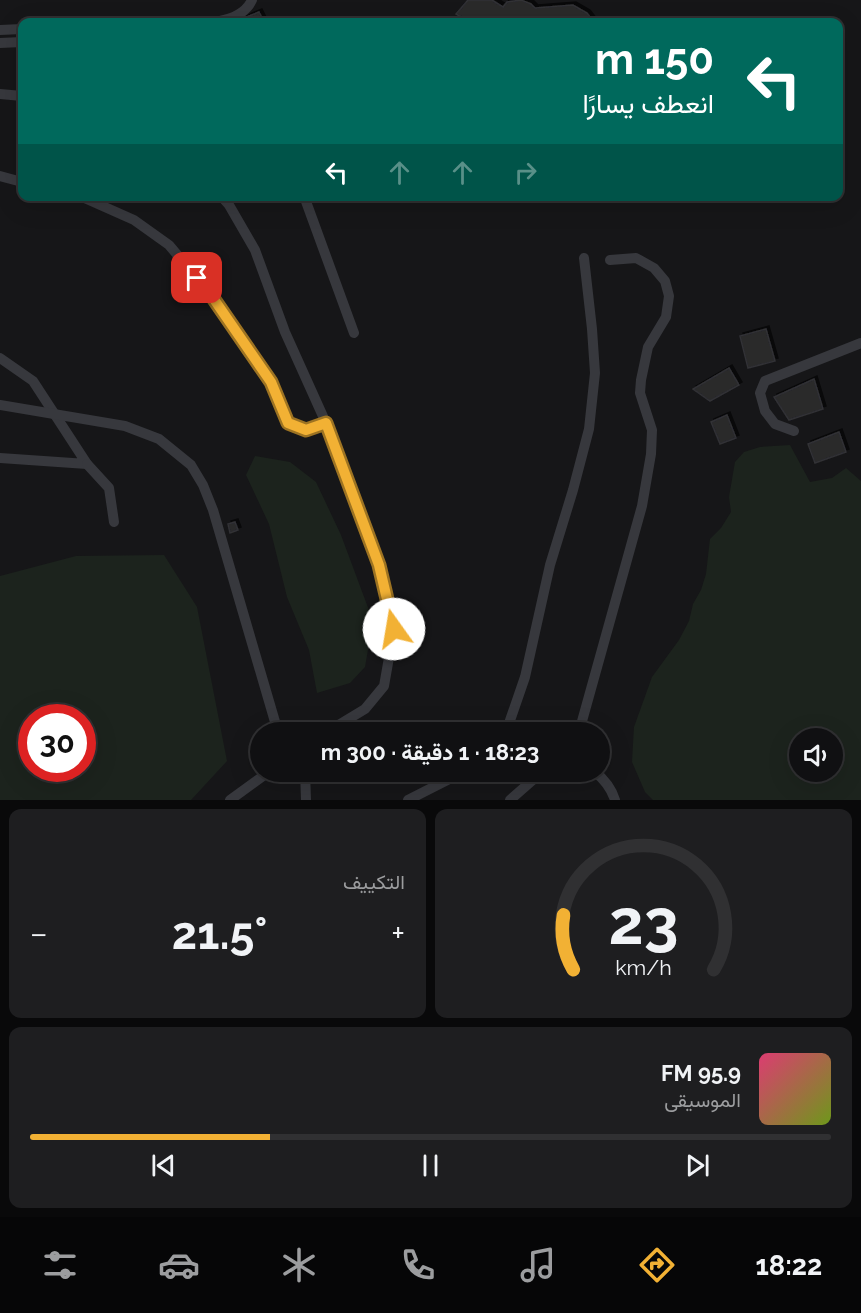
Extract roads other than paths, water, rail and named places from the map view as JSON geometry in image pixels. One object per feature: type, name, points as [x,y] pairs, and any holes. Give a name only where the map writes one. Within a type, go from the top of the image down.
[{"type":"street","points":[[233,18],[246,10],[252,0]]},
{"type":"street","points":[[0,30],[18,29]]},
{"type":"street","points":[[0,43],[18,42]]},
{"type":"street","points":[[0,94],[18,96]]},
{"type":"street","points":[[0,176],[18,181]]},
{"type":"street","points":[[91,201],[134,220],[169,245],[211,295],[271,382],[288,423],[306,430],[326,423]]},
{"type":"street","points":[[225,201],[255,250],[285,332],[326,423],[379,565],[394,629],[384,686],[365,709],[344,722]]},
{"type":"street","points":[[306,201],[354,333]]},
{"type":"street","points":[[509,722],[525,677],[550,565],[589,429],[595,373],[584,258]]},
{"type":"street","points":[[582,722],[642,506],[651,454],[652,430],[640,393],[641,380],[648,347],[666,317],[669,296],[665,281],[654,268],[636,258],[610,260]]},
{"type":"street","points":[[794,431],[775,424],[765,411],[760,393],[765,381],[861,343]]},
{"type":"street","points":[[0,358],[33,381],[87,464],[109,488],[114,522]]},
{"type":"street","points":[[0,405],[125,426],[159,439],[191,465],[203,485],[213,510],[275,722]]},
{"type":"street","points":[[0,458],[87,464]]},
{"type":"street","points":[[230,800],[255,782]]},
{"type":"street","points":[[305,782],[306,800]]},
{"type":"street","points":[[408,800],[443,782]]},
{"type":"street","points":[[510,800],[530,782]]},
{"type":"street","points":[[607,782],[615,800]]}]
